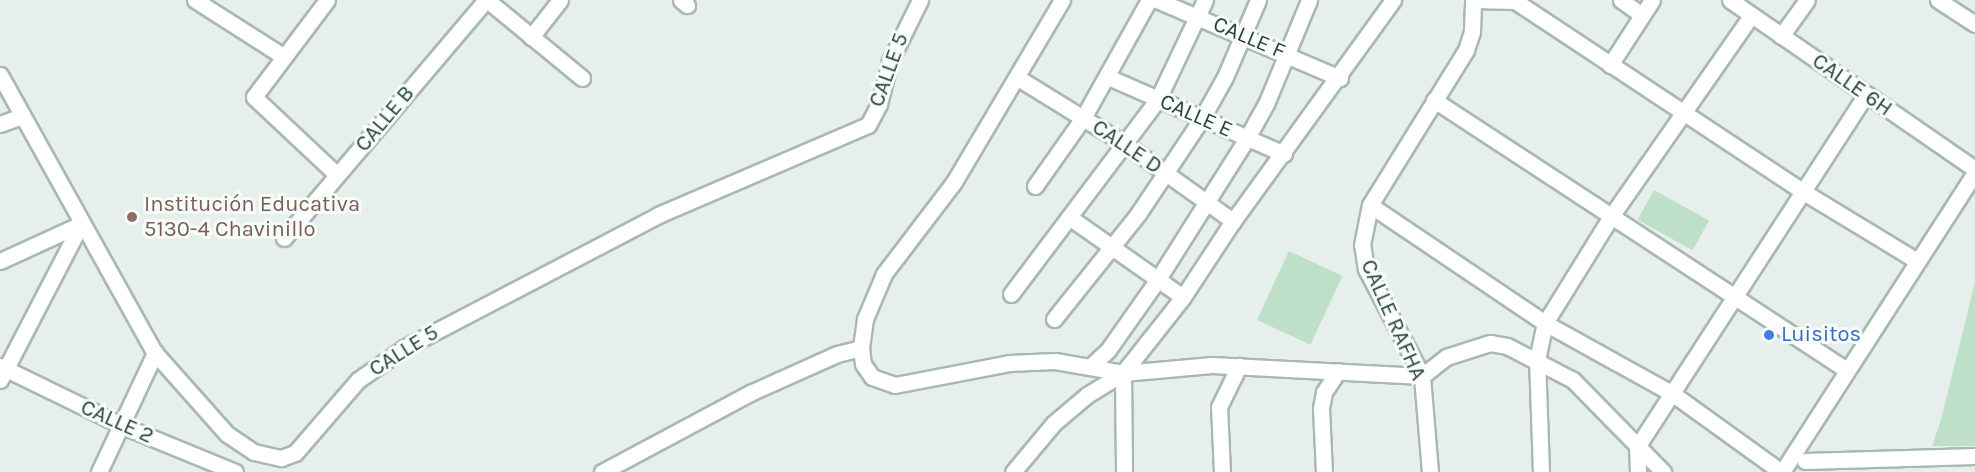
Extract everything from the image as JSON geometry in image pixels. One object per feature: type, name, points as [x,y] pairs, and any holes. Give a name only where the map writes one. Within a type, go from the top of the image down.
[{"type":"street","points":[[195,0],[284,56]]},
{"type":"street","points":[[327,0],[254,97],[337,175]]},
{"type":"street","points":[[486,0],[582,78]]},
{"type":"street","name":"CALLE B","points":[[284,238],[486,0]]},
{"type":"street","points":[[531,37],[560,0]]},
{"type":"street","name":"CALLE 5","points":[[0,75],[81,224],[155,353],[227,434],[254,452],[283,465],[358,380],[404,348],[658,215],[868,125],[879,104],[890,61],[920,0]]},
{"type":"street","points":[[1062,0],[1018,78],[954,182],[884,274],[865,319],[861,348],[863,364],[872,377],[895,385],[1009,363],[1055,361],[1124,373],[1239,366],[1422,376],[1446,357],[1490,343],[1537,360],[1573,380],[1663,472]]},
{"type":"street","points":[[1035,186],[1083,118],[1108,77],[1149,0]]},
{"type":"street","name":"CALLE F","points":[[1157,0],[1243,34],[1340,78]]},
{"type":"street","points":[[1011,294],[1158,99],[1205,0]]},
{"type":"street","points":[[1054,319],[1166,173],[1202,118],[1258,0]]},
{"type":"street","points":[[1091,366],[1108,350],[1158,279],[1247,138],[1309,0]]},
{"type":"street","points":[[1473,0],[1515,1],[1802,191],[1917,261]]},
{"type":"street","name":"CALLE RAFHA","points":[[1430,472],[1422,376],[1362,257],[1363,234],[1370,205],[1466,50],[1472,32],[1473,0]]},
{"type":"street","points":[[1621,0],[1642,15]]},
{"type":"street","points":[[1610,65],[1652,0]]},
{"type":"street","name":"CALLE 6H","points":[[1730,0],[1975,169]]},
{"type":"street","points":[[1780,36],[1807,0]]},
{"type":"street","points":[[1938,0],[1975,24]]},
{"type":"street","points":[[1013,472],[1054,423],[1087,395],[1124,373],[1183,297],[1233,221],[1340,78],[1389,1]]},
{"type":"street","points":[[1540,472],[1537,360],[1545,323],[1612,215],[1751,16]]},
{"type":"street","name":"CALLE E","points":[[1108,77],[1284,154]]},
{"type":"street","name":"CALLE D","points":[[1018,78],[1125,144],[1233,221]]},
{"type":"street","points":[[1638,472],[1637,447],[1673,394],[1732,297],[1866,95]]},
{"type":"street","points":[[1434,100],[1846,370]]},
{"type":"street","points":[[0,124],[22,116]]},
{"type":"street","points":[[1370,205],[1545,323],[1673,394],[1781,472],[1975,173]]},
{"type":"street","points":[[1069,217],[1110,248],[1183,297]]},
{"type":"street","points":[[0,261],[81,224]]},
{"type":"street","points":[[2,372],[81,224]]},
{"type":"street","points":[[602,472],[750,393],[837,354],[861,348]]},
{"type":"street","points":[[99,472],[123,426],[155,353]]},
{"type":"street","points":[[1222,472],[1219,408],[1239,366]]},
{"type":"street","points":[[1324,472],[1321,408],[1324,392],[1338,371]]},
{"type":"street","name":"CALLE 2","points":[[2,372],[123,426],[235,472]]},
{"type":"street","points":[[1124,373],[1124,472]]},
{"type":"street","points":[[1803,437],[1805,467],[1901,465],[1975,456]]},
{"type":"green space","points":[[1654,190],[1709,221],[1693,250],[1638,220]]},
{"type":"green space","points":[[1289,251],[1342,276],[1310,345],[1257,320]]},
{"type":"green space","points":[[1975,282],[1975,446],[1932,446],[1941,420]]},
{"type":"place","name":"Institución Educativa 5130-4 Chavinillo","points":[[132,217]]},
{"type":"place","name":"Luisitos","points":[[1769,335]]}]
